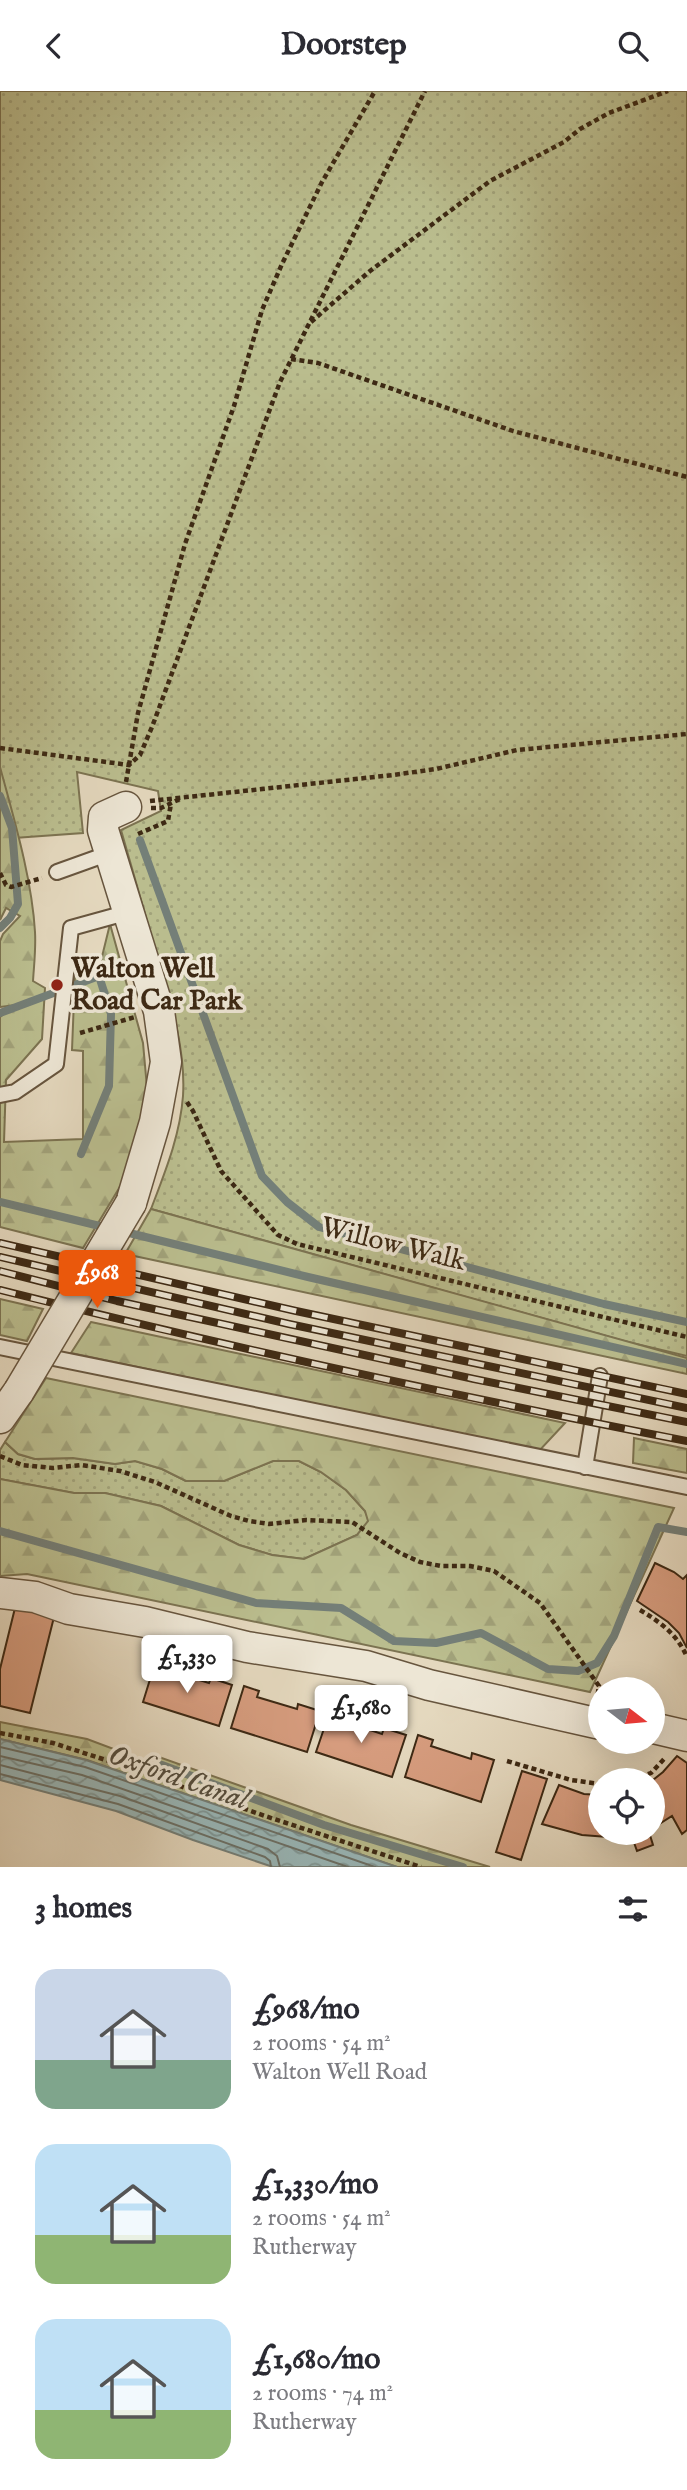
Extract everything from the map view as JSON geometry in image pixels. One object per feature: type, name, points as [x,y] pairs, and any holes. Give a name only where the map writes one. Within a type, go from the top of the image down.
[{"type":"street","points":[[0,1418],[19,1391],[131,1203],[155,1122],[166,1062],[159,1011],[103,830],[104,817],[126,807]]},
{"type":"street","points":[[0,1593],[35,1597],[69,1609],[145,1622],[247,1647],[366,1666],[429,1685],[588,1721]]},
{"type":"street","points":[[665,1731],[687,1736]]},
{"type":"lane","points":[[57,872],[110,853]]},
{"type":"lane","points":[[0,1095],[15,1093],[56,1064],[71,928],[129,912]]},
{"type":"lane","points":[[0,1347],[687,1487]]},
{"type":"lane","points":[[585,1467],[600,1376]]},
{"type":"path","points":[[126,807],[126,782],[138,713],[185,544],[234,406],[262,310],[322,182],[375,91]]},
{"type":"path","points":[[0,748],[129,765],[140,755],[280,382],[425,91]]},
{"type":"path","points":[[307,325],[370,271],[490,181],[564,142],[580,129],[609,113],[668,91]]},
{"type":"path","points":[[291,359],[317,363],[513,431],[687,477]]},
{"type":"path","points":[[126,807],[159,798],[311,785],[436,769],[528,749],[687,734]]},
{"type":"path","points":[[126,807],[161,808],[186,796]]},
{"type":"path","points":[[0,873],[6,885],[11,887],[24,884]]},
{"type":"path","points":[[83,1032],[136,1017]]},
{"type":"path","name":"Willow Walk","points":[[160,1092],[183,1098],[194,1111],[221,1171],[278,1235],[297,1244],[687,1337]]},
{"type":"path","points":[[0,1456],[22,1465],[53,1468],[82,1465],[120,1471],[155,1482],[231,1517],[249,1521],[269,1524],[306,1520],[352,1522],[400,1553],[420,1562],[494,1571],[540,1603],[591,1677]]},
{"type":"path","points":[[640,1610],[665,1626],[676,1637],[687,1657]]},
{"type":"path","points":[[0,1733],[53,1743],[421,1867]]},
{"type":"path","points":[[507,1761],[588,1782]]},
{"type":"green space","points":[[0,91],[687,91],[687,1356],[624,1341],[151,1209],[179,1125],[183,1096],[182,1060],[171,1006],[121,830],[161,811],[158,791],[77,772],[83,833],[0,839]]},
{"type":"green space","points":[[0,767],[22,849],[30,891],[35,938],[33,981],[45,988],[42,1039],[6,1080],[4,1142],[83,1139],[83,1051],[72,1050],[75,974],[99,969],[110,924],[143,1043],[147,1088],[145,1107],[121,1185],[83,1248],[0,1227],[0,1017],[16,1005],[0,1007],[0,941],[20,916],[6,908],[0,920]]},
{"type":"green space","points":[[151,1209],[687,1358],[687,1374],[125,1254]]},
{"type":"green space","points":[[0,1299],[43,1309],[27,1341],[0,1335]]},
{"type":"green space","points":[[91,1322],[565,1423],[539,1451],[71,1353]]},
{"type":"green space","points":[[46,1378],[674,1508],[597,1677],[588,1677],[588,1692],[27,1574],[0,1576],[0,1479],[74,1493],[105,1493],[161,1506],[239,1545],[272,1555],[304,1559],[357,1535],[368,1521],[365,1511],[346,1490],[321,1472],[299,1461],[273,1461],[224,1481],[186,1481],[162,1469],[135,1461],[115,1464],[73,1458],[35,1459],[18,1454],[5,1442]]},
{"type":"green space","points":[[634,1438],[687,1449],[687,1473],[633,1463]]},
{"type":"green space","points":[[5,1442],[18,1454],[35,1459],[73,1458],[115,1464],[135,1461],[162,1469],[186,1481],[224,1481],[273,1461],[299,1461],[321,1472],[346,1490],[365,1511],[369,1521],[357,1535],[304,1559],[272,1555],[239,1545],[161,1506],[105,1493],[74,1493],[0,1479],[0,1450]]},
{"type":"green space","points":[[0,1722],[87,1739],[156,1765],[159,1757],[351,1825],[490,1867],[397,1867],[87,1760],[0,1739]]},
{"type":"water","name":"Oxford Canal","points":[[0,1739],[86,1760],[397,1867],[273,1867],[116,1811],[0,1780]]},
{"type":"building","points":[[655,1563],[683,1579],[687,1575],[687,1648],[679,1633],[668,1622],[637,1601]]},
{"type":"building","points":[[15,1608],[54,1617],[30,1713],[0,1706],[0,1669]]},
{"type":"building","points":[[156,1660],[171,1665],[170,1671],[209,1683],[211,1678],[232,1685],[219,1726],[143,1702]]},
{"type":"building","points":[[244,1686],[259,1691],[257,1697],[297,1709],[298,1704],[320,1711],[307,1752],[231,1728]]},
{"type":"building","points":[[330,1711],[345,1715],[343,1721],[382,1734],[384,1728],[406,1735],[392,1777],[316,1752]]},
{"type":"building","points":[[418,1735],[433,1740],[431,1746],[471,1759],[472,1753],[494,1760],[481,1802],[405,1777]]},
{"type":"building","points":[[677,1756],[687,1763],[687,1830],[682,1834],[672,1816],[665,1820],[665,1770]]},
{"type":"building","points":[[522,1771],[547,1779],[521,1860],[496,1852]]},
{"type":"building","points":[[559,1785],[588,1794],[588,1835],[542,1824]]},
{"type":"building","points":[[635,1845],[653,1845],[637,1851]]},
{"type":"waterway","points":[[0,796],[12,828],[18,904],[0,928]]},
{"type":"waterway","points":[[140,840],[262,1176],[287,1202],[319,1227],[604,1304],[687,1322]]},
{"type":"waterway","points":[[0,1013],[99,976],[111,1014],[109,1086],[81,1154]]},
{"type":"waterway","points":[[0,1202],[108,1228]]},
{"type":"waterway","points":[[121,1231],[687,1364]]},
{"type":"waterway","points":[[0,1531],[256,1603],[341,1608],[394,1641],[436,1643],[481,1633],[548,1669],[578,1671],[597,1663],[614,1636],[658,1527],[687,1532]]},
{"type":"waterway","points":[[162,1765],[324,1825],[463,1867]]},
{"type":"railway","points":[[0,1243],[296,1311],[687,1394]]},
{"type":"railway","points":[[0,1257],[289,1324],[687,1408]]},
{"type":"railway","points":[[0,1271],[117,1301],[474,1379],[687,1422]]},
{"type":"railway","points":[[0,1290],[342,1370],[687,1441]]},
{"type":"place","name":"Walton Well Road Car Park","points":[[57,985]]}]
